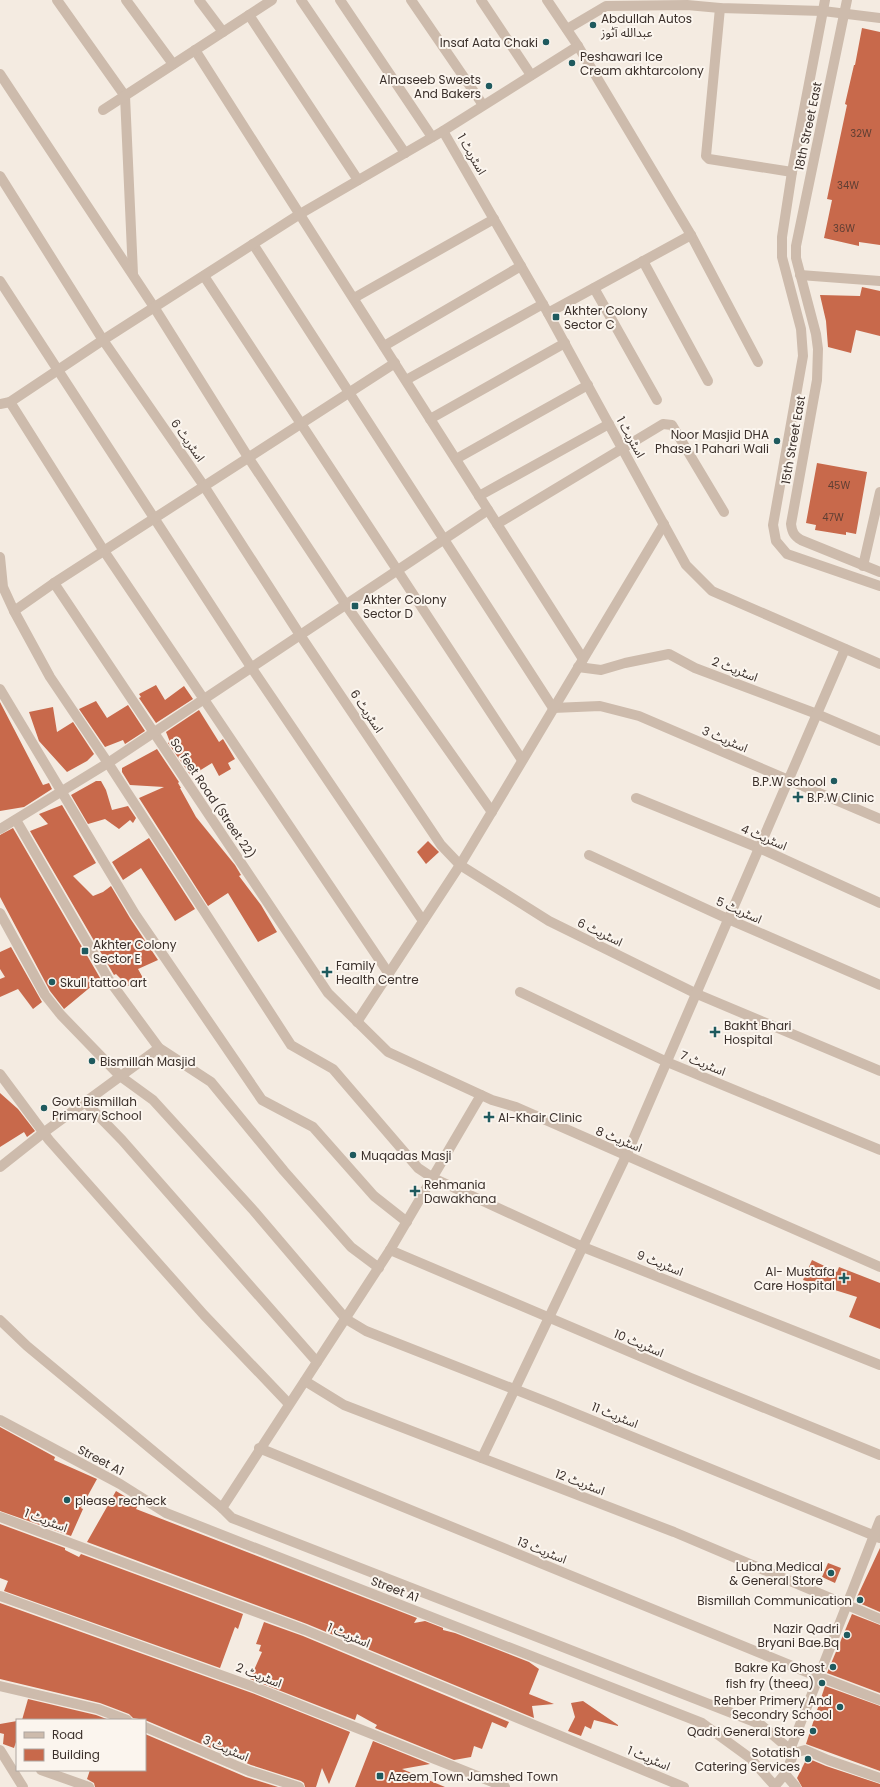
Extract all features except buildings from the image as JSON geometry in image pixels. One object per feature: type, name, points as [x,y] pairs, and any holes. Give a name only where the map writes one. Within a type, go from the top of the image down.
[{"type":"street","points":[[57,0],[125,96],[133,275]]},
{"type":"street","points":[[126,0],[173,64]]},
{"type":"street","points":[[199,0],[223,32]]},
{"type":"street","points":[[301,0],[405,153]]},
{"type":"street","points":[[340,0],[432,137]]},
{"type":"street","points":[[411,0],[483,105]]},
{"type":"street","points":[[481,0],[532,75]]},
{"type":"street","points":[[547,0],[578,46],[691,235],[758,362]]},
{"type":"street","name":"18th Street East","points":[[782,257],[782,237],[792,172],[825,0]]},
{"type":"street","name":"18th Street East","points":[[796,258],[796,246],[847,0]]},
{"type":"street","points":[[103,110],[249,15],[268,1]]},
{"type":"street","points":[[567,29],[604,3],[688,2],[720,8],[823,11],[880,18]]},
{"type":"street","points":[[720,8],[706,156],[709,158],[792,172]]},
{"type":"street","points":[[249,15],[358,180]]},
{"type":"street","points":[[389,974],[5,403],[300,214],[443,131],[578,46]]},
{"type":"street","points":[[196,50],[497,524],[580,663]]},
{"type":"street","points":[[0,74],[154,307],[248,457],[346,605],[492,812]]},
{"type":"street","name":"اسٹریٹ 1","points":[[443,131],[546,308],[686,565],[712,592],[880,664]]},
{"type":"street","name":"اسٹریٹ 6","points":[[0,176],[103,340],[204,486],[300,635],[441,845],[460,864],[549,921],[696,994],[880,1071]]},
{"type":"street","points":[[354,298],[494,219]]},
{"type":"street","points":[[406,380],[546,308],[594,288],[691,235]]},
{"type":"street","points":[[252,244],[553,708]]},
{"type":"street","name":"15th Street East","points":[[782,257],[800,329],[803,356],[773,525],[776,541],[787,554],[880,586]]},
{"type":"street","name":"15th Street East","points":[[796,258],[816,334],[818,364],[817,380],[791,524],[792,532],[801,540],[880,572]]},
{"type":"street","points":[[643,261],[708,381]]},
{"type":"street","points":[[384,346],[521,266]]},
{"type":"street","points":[[800,275],[880,281]]},
{"type":"street","points":[[204,276],[522,760]]},
{"type":"street","points":[[0,281],[251,667],[423,921]]},
{"type":"street","points":[[594,288],[657,400]]},
{"type":"street","points":[[430,419],[565,343]]},
{"type":"street","points":[[14,611],[54,583],[395,363]]},
{"type":"street","points":[[456,459],[588,385]]},
{"type":"street","points":[[479,496],[609,424]]},
{"type":"street","points":[[497,524],[663,424],[672,425],[724,512]]},
{"type":"street","points":[[863,566],[880,492]]},
{"type":"street","points":[[0,829],[108,763],[488,510]]},
{"type":"street","points":[[358,1022],[492,812],[664,524]]},
{"type":"street","name":"اسٹریٹ 9","points":[[0,557],[3,587],[14,611],[50,676],[291,1045],[333,1069],[418,1168],[433,1178],[583,1247],[880,1365]]},
{"type":"street","name":"So feet Road (Street 22)","points":[[54,583],[328,993],[358,1022]]},
{"type":"street","points":[[482,1458],[626,1156],[845,649]]},
{"type":"street","name":"اسٹریٹ 2","points":[[580,663],[601,670],[625,663],[670,654],[695,668],[817,714],[880,741]]},
{"type":"street","points":[[0,689],[135,914],[262,1100],[313,1127],[374,1196],[407,1222]]},
{"type":"street","name":"اسٹریٹ 3","points":[[553,708],[600,706],[639,716],[880,819]]},
{"type":"street","name":"اسٹریٹ 4","points":[[636,798],[759,848],[880,903]]},
{"type":"street","points":[[16,820],[109,980],[159,1048],[211,1082],[284,1171],[351,1247],[379,1268]]},
{"type":"street","name":"اسٹریٹ 5","points":[[589,855],[728,919],[880,985]]},
{"type":"street","name":"اسٹریٹ 11","points":[[0,913],[44,995],[120,1076],[152,1100],[254,1211],[346,1319],[366,1331],[877,1537]]},
{"type":"street","name":"اسٹریٹ 7","points":[[520,992],[667,1062],[880,1150]]},
{"type":"street","name":"اسٹریٹ 8","points":[[358,1022],[388,1052],[482,1095],[516,1108],[880,1267]]},
{"type":"street","points":[[0,1167],[43,1133],[159,1048]]},
{"type":"street","points":[[0,1074],[43,1133],[204,1315],[289,1404]]},
{"type":"street","points":[[222,1508],[259,1448],[318,1362],[379,1268],[482,1095]]},
{"type":"street","points":[[85,1102],[122,1140],[318,1362]]},
{"type":"street","name":"اسٹریٹ 10","points":[[390,1250],[549,1318],[880,1455]]},
{"type":"street","points":[[0,1320],[27,1346],[222,1508],[232,1518],[760,1724],[792,1752],[805,1750],[828,1760],[880,1778]]},
{"type":"street","name":"اسٹریٹ 12","points":[[305,1381],[344,1405],[674,1532],[846,1606],[880,1619]]},
{"type":"street","name":"Street A1","points":[[0,1420],[120,1484],[166,1513],[702,1723],[750,1758],[774,1787]]},
{"type":"street","name":"اسٹریٹ 13","points":[[259,1448],[816,1676],[880,1700]]},
{"type":"street","name":"اسٹریٹ 1","points":[[0,1517],[296,1627],[684,1787]]},
{"type":"street","points":[[774,1787],[785,1774],[816,1676],[877,1537],[880,1520]]},
{"type":"street","name":"اسٹریٹ 2","points":[[0,1596],[254,1687],[505,1787]]},
{"type":"street","points":[[0,1686],[98,1709],[124,1719]]},
{"type":"street","name":"اسٹریٹ 3","points":[[146,1727],[249,1771],[299,1787]]},
{"type":"street","points":[[0,1750],[13,1765],[23,1787]]},
{"type":"street","points":[[44,1771],[89,1787]]},
{"type":"street","points":[[785,1774],[796,1787]]},
{"type":"place","name":"Abdullah Autos عبدالله آٹوز","points":[[593,25]]},
{"type":"place","name":"Insaf Aata Chaki","points":[[546,42]]},
{"type":"place","name":"Peshawari Ice Cream akhtarcolony","points":[[572,63]]},
{"type":"place","name":"Alnaseeb Sweets And Bakers","points":[[489,86]]},
{"type":"place","name":"Akhter Colony Sector C","points":[[556,317]]},
{"type":"place","name":"Noor Masjid DHA Phase 1 Pahari Wali","points":[[777,441]]},
{"type":"place","name":"Akhter Colony Sector D","points":[[355,606]]},
{"type":"place","name":"B.P.W school","points":[[834,781]]},
{"type":"place","name":"B.P.W Clinic","points":[[798,797]]},
{"type":"place","name":"Akhter Colony Sector E","points":[[85,951]]},
{"type":"place","name":"Family Health Centre","points":[[327,972]]},
{"type":"place","name":"Skull tattoo art","points":[[52,982]]},
{"type":"place","name":"Bakht Bhari Hospital","points":[[715,1032]]},
{"type":"place","name":"Bismillah Masjid","points":[[92,1061]]},
{"type":"place","name":"Govt Bismillah Primary School","points":[[44,1108]]},
{"type":"place","name":"Al-Khair Clinic","points":[[489,1117]]},
{"type":"place","name":"Muqadas Masji","points":[[353,1155]]},
{"type":"place","name":"Rehmania Dawakhana","points":[[415,1191]]},
{"type":"place","name":"Al- Mustafa Care Hospital","points":[[844,1278]]},
{"type":"place","name":"please recheck","points":[[67,1500]]},
{"type":"place","name":"Lubna Medical & General Store","points":[[831,1573]]},
{"type":"place","name":"Bismillah Communication","points":[[860,1600]]},
{"type":"place","name":"Nazir Qadri Bryani Bae.Bq","points":[[847,1635]]},
{"type":"place","name":"Bakre Ka Ghost","points":[[833,1667]]},
{"type":"place","name":"fish fry (theea)","points":[[822,1683]]},
{"type":"place","name":"Rehber Primery And Secondry School","points":[[840,1707]]},
{"type":"place","name":"Qadri General Store","points":[[813,1731]]},
{"type":"place","name":"Sotatish Catering Services","points":[[808,1759]]},
{"type":"place","name":"Azeem Town Jamshed Town","points":[[380,1776]]}]
